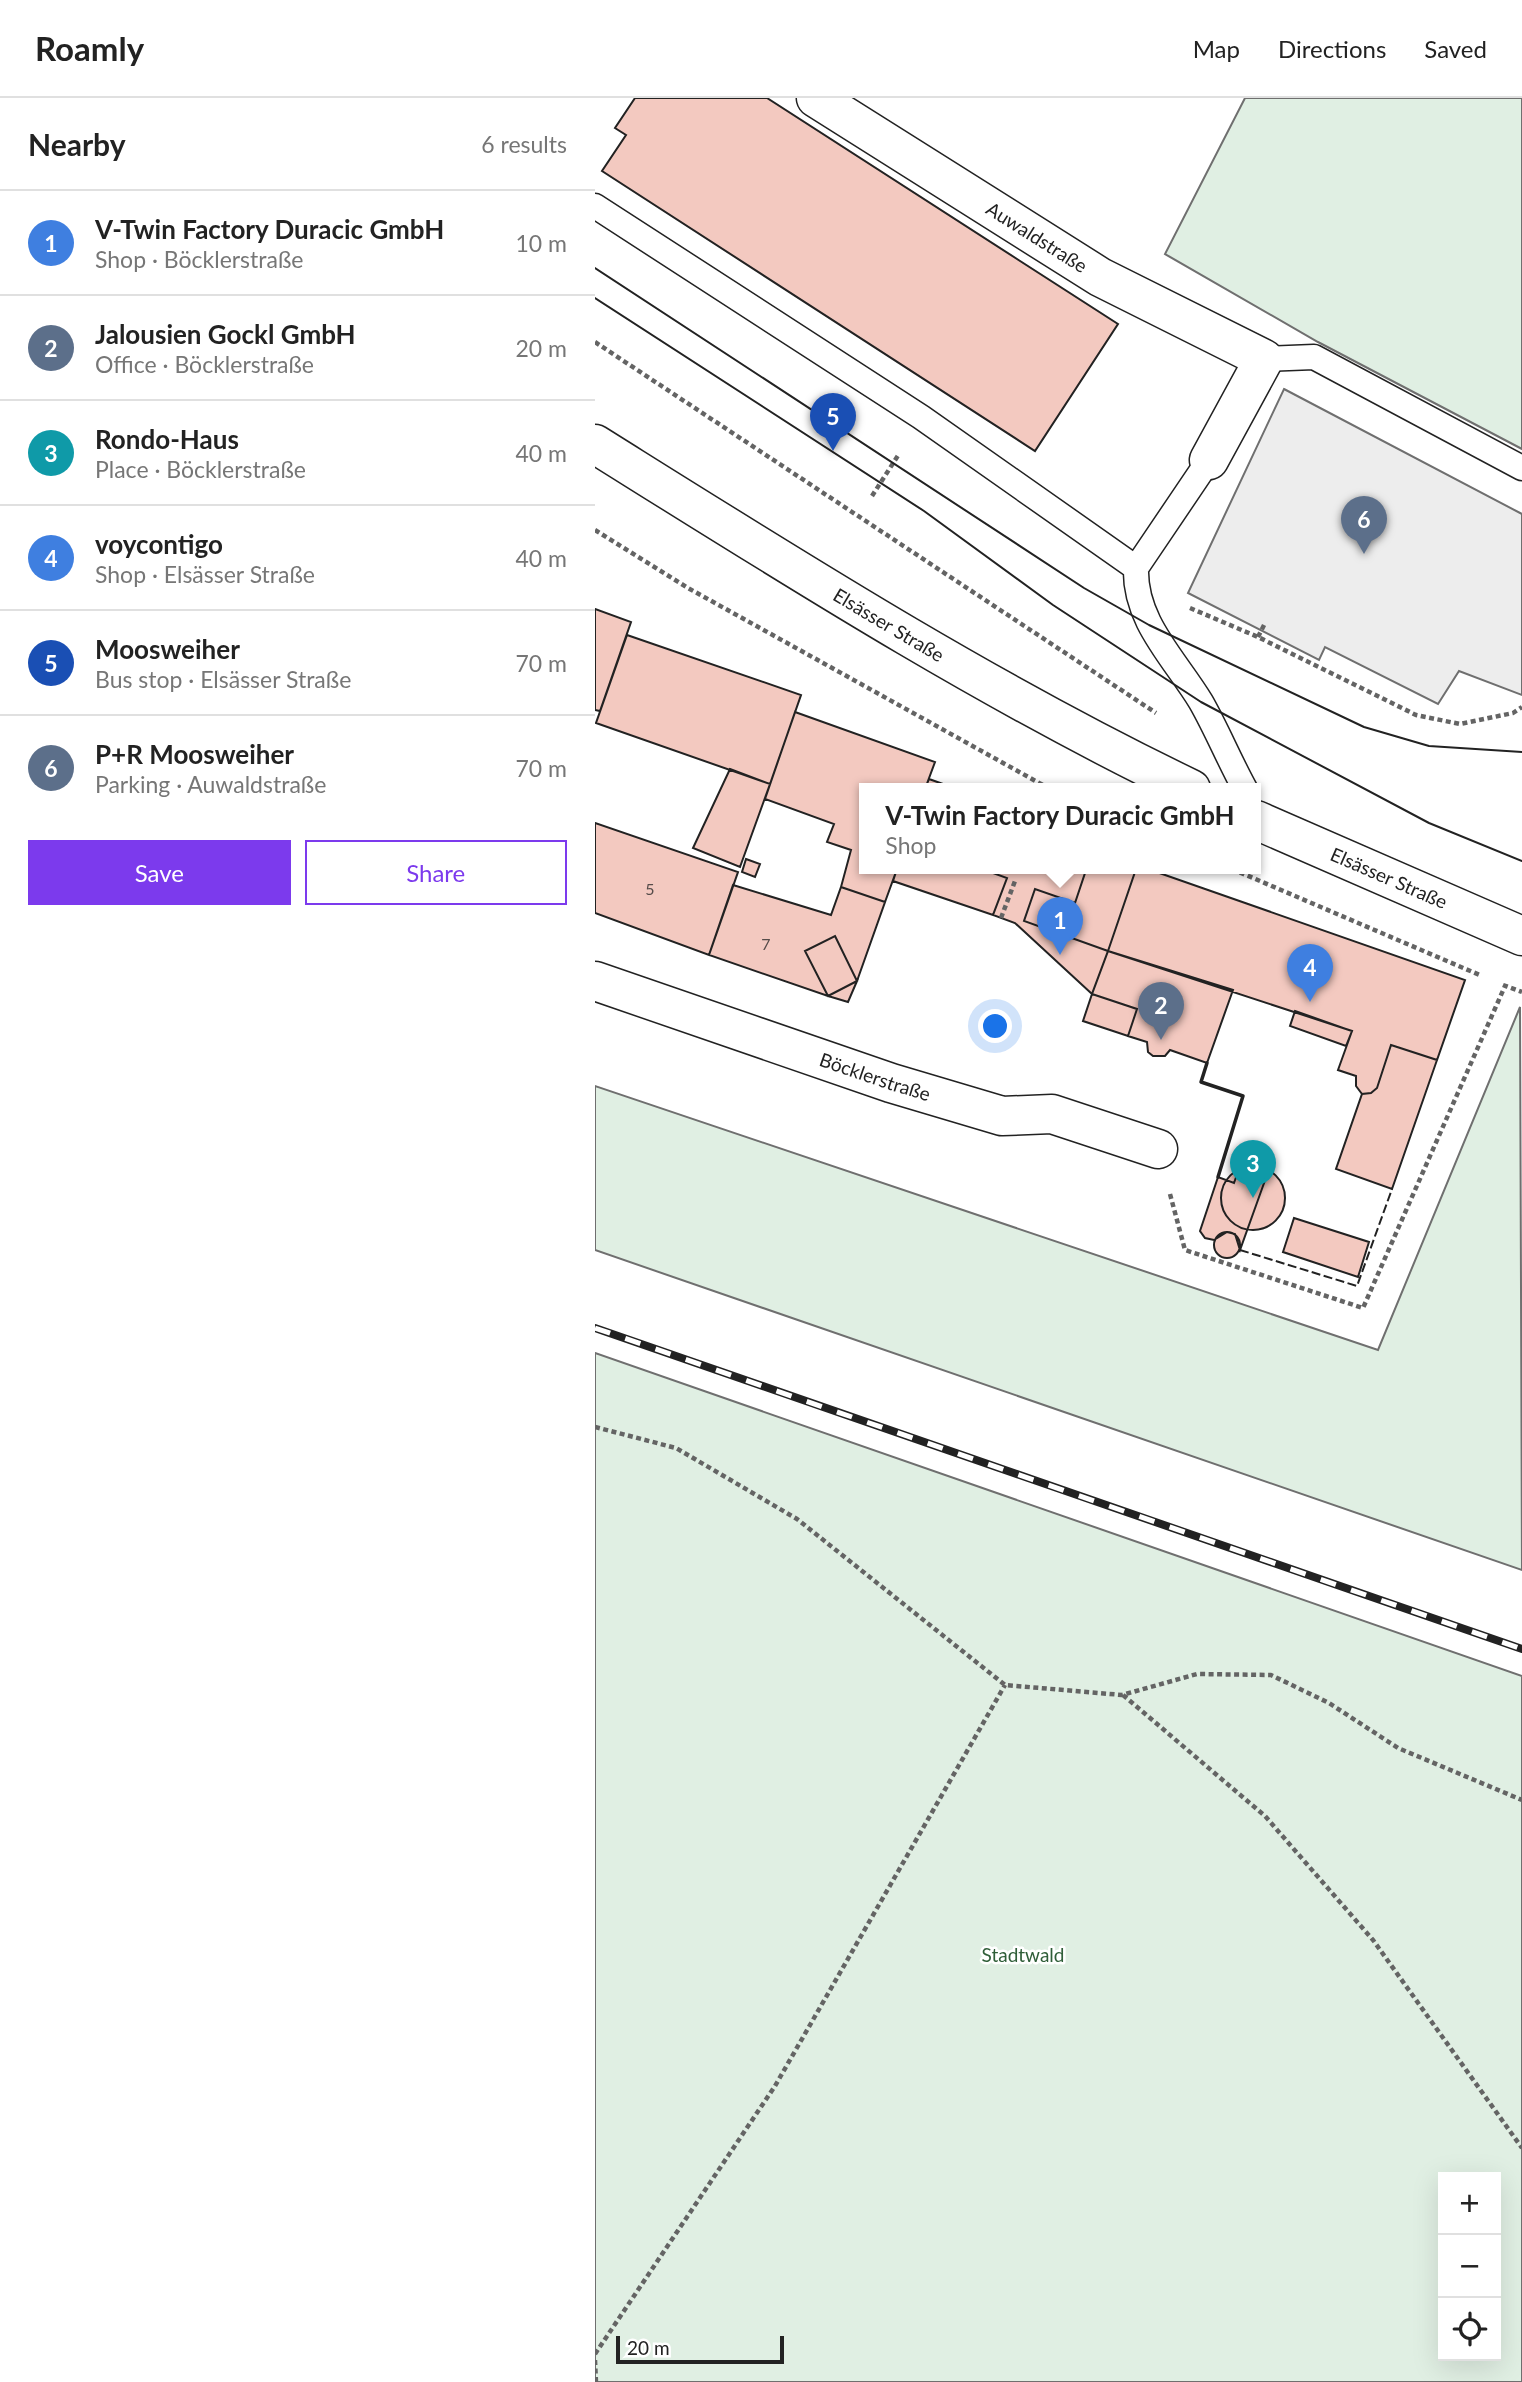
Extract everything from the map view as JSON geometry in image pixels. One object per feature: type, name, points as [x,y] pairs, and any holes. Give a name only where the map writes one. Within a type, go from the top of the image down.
[{"type":"street","name":"Auwaldstraße","points":[[816,98],[1100,277],[1264,359]]},
{"type":"street","points":[[1209,460],[1264,359]]},
{"type":"street","name":"Elsässer Straße","points":[[595,444],[944,658],[1051,719],[1179,783]]},
{"type":"street","name":"Elsässer Straße","points":[[1261,819],[1522,936]]},
{"type":"street","name":"Böcklerstraße","points":[[595,981],[927,1094],[1002,1116],[1052,1114],[1158,1149]]},
{"type":"lane","points":[[595,206],[921,417],[1136,576],[1149,625],[1201,702],[1242,783]]},
{"type":"lane","name":"Auwaldstraße","points":[[1264,359],[1314,357],[1522,468]]},
{"type":"lane","points":[[1136,576],[1209,460]]},
{"type":"path","points":[[595,342],[811,484]]},
{"type":"path","points":[[872,496],[921,417]]},
{"type":"path","points":[[595,530],[688,588],[1039,783]]},
{"type":"path","points":[[1136,576],[1416,715],[1460,724],[1513,713],[1522,707]]},
{"type":"path","points":[[1258,637],[1265,623]]},
{"type":"path","points":[[1244,874],[1522,992]]},
{"type":"path","points":[[1001,918],[1015,881]]},
{"type":"path","points":[[1158,1149],[1185,1251],[1363,1308],[1504,986]]},
{"type":"path","points":[[595,1427],[676,1448],[797,1519],[1005,1685],[1122,1695],[1197,1674],[1272,1675],[1329,1703],[1398,1748],[1522,1800]]},
{"type":"path","points":[[595,2354],[775,2086],[1005,1685]]},
{"type":"path","points":[[1122,1695],[1265,1816],[1373,1940],[1522,2148]]},
{"type":"path","points":[[595,2360],[596,2382]]},
{"type":"green space","points":[[1245,98],[1522,98],[1522,449],[1318,342],[1165,254]]},
{"type":"green space","points":[[1520,1007],[1522,1570],[595,1250],[595,1086],[1378,1350]]},
{"type":"green space","name":"Stadtwald","points":[[595,1353],[1522,1676],[1522,2382],[595,2382]]},
{"type":"shaded area","points":[[1284,389],[1522,514],[1522,695],[1459,671],[1438,704],[1325,647],[1319,660],[1188,593]]},
{"type":"building","points":[[635,98],[767,98],[1118,324],[1035,451],[602,171],[626,135],[615,128]]},
{"type":"building","points":[[595,609],[631,622],[600,711],[595,710]]},
{"type":"building","points":[[627,635],[801,695],[770,784],[596,723]]},
{"type":"building","points":[[795,712],[935,762],[927,783],[859,783],[859,874],[895,874],[885,902],[841,887],[851,850],[827,842],[834,824],[765,799]]},
{"type":"building","points":[[730,769],[770,784],[740,867],[693,848]]},
{"type":"building","points":[[595,823],[738,872],[709,955],[595,913]]},
{"type":"building","points":[[746,859],[760,864],[755,877],[742,872]]},
{"type":"building","points":[[895,874],[996,874],[1007,878],[993,915],[893,881]]},
{"type":"building","points":[[996,874],[1085,874],[1075,903],[1035,889],[1024,921],[1108,951],[1092,994],[1015,923],[993,915],[1007,878]]},
{"type":"building","points":[[1085,874],[1134,874],[1108,951],[1024,921],[1035,889],[1075,903]]},
{"type":"building","points":[[1134,874],[1162,874],[1465,980],[1437,1060],[1391,1045],[1377,1088],[1371,1093],[1362,1094],[1356,1086],[1356,1076],[1338,1070],[1352,1031],[1108,951]]},
{"type":"building","points":[[733,885],[831,915],[841,887],[885,902],[857,981],[835,936],[805,951],[828,996],[709,955]]},
{"type":"building","points":[[835,936],[857,981],[828,996],[805,951]]},
{"type":"building","points":[[1108,951],[1233,990],[1207,1063],[1170,1050],[1165,1056],[1153,1056],[1148,1052],[1147,1042],[1128,1036],[1137,1009],[1092,994]]},
{"type":"building","points":[[857,981],[848,1002],[828,996]]},
{"type":"building","points":[[1092,994],[1137,1009],[1128,1036],[1083,1021]]},
{"type":"building","points":[[1295,1011],[1352,1031],[1346,1046],[1290,1026]]},
{"type":"building","points":[[1391,1045],[1437,1060],[1392,1189],[1336,1169],[1362,1094],[1371,1093],[1377,1088]]},
{"type":"building","points":[[1241,1163],[1268,1172],[1240,1250],[1235,1234],[1227,1232],[1214,1240],[1205,1238],[1200,1231],[1218,1177],[1234,1183]]},
{"type":"building","points":[[1253,1166],[1271,1172],[1279,1180],[1285,1198],[1279,1216],[1271,1224],[1253,1230],[1235,1224],[1227,1216],[1221,1198],[1227,1180],[1235,1172]]},
{"type":"building","points":[[1294,1218],[1369,1242],[1358,1277],[1283,1252]]},
{"type":"building","points":[[1227,1232],[1236,1236],[1240,1245],[1236,1254],[1227,1258],[1218,1254],[1214,1245],[1218,1236]]},
{"type":"tram line","points":[[595,268],[1084,588],[1149,625],[1364,727],[1429,746],[1522,752]]},
{"type":"tram line","points":[[595,298],[924,511],[1053,605],[1201,702],[1429,823],[1522,861]]},
{"type":"railway","points":[[595,1328],[1522,1649]]},
{"type":"fence","points":[[1240,1250],[1357,1286],[1392,1189]]},
{"type":"wall","points":[[1207,1063],[1201,1082],[1243,1096],[1218,1177]]},
{"type":"place","name":"Moosweiher","points":[[833,451]]},
{"type":"place","name":"P+R Moosweiher","points":[[1364,554]]},
{"type":"place","name":"V-Twin Factory Duracic GmbH","points":[[1060,955]]},
{"type":"place","name":"voycontigo","points":[[1310,1002]]},
{"type":"place","name":"Jalousien Gockl GmbH","points":[[1161,1040]]},
{"type":"place","name":"Rondo-Haus","points":[[1253,1198]]}]
